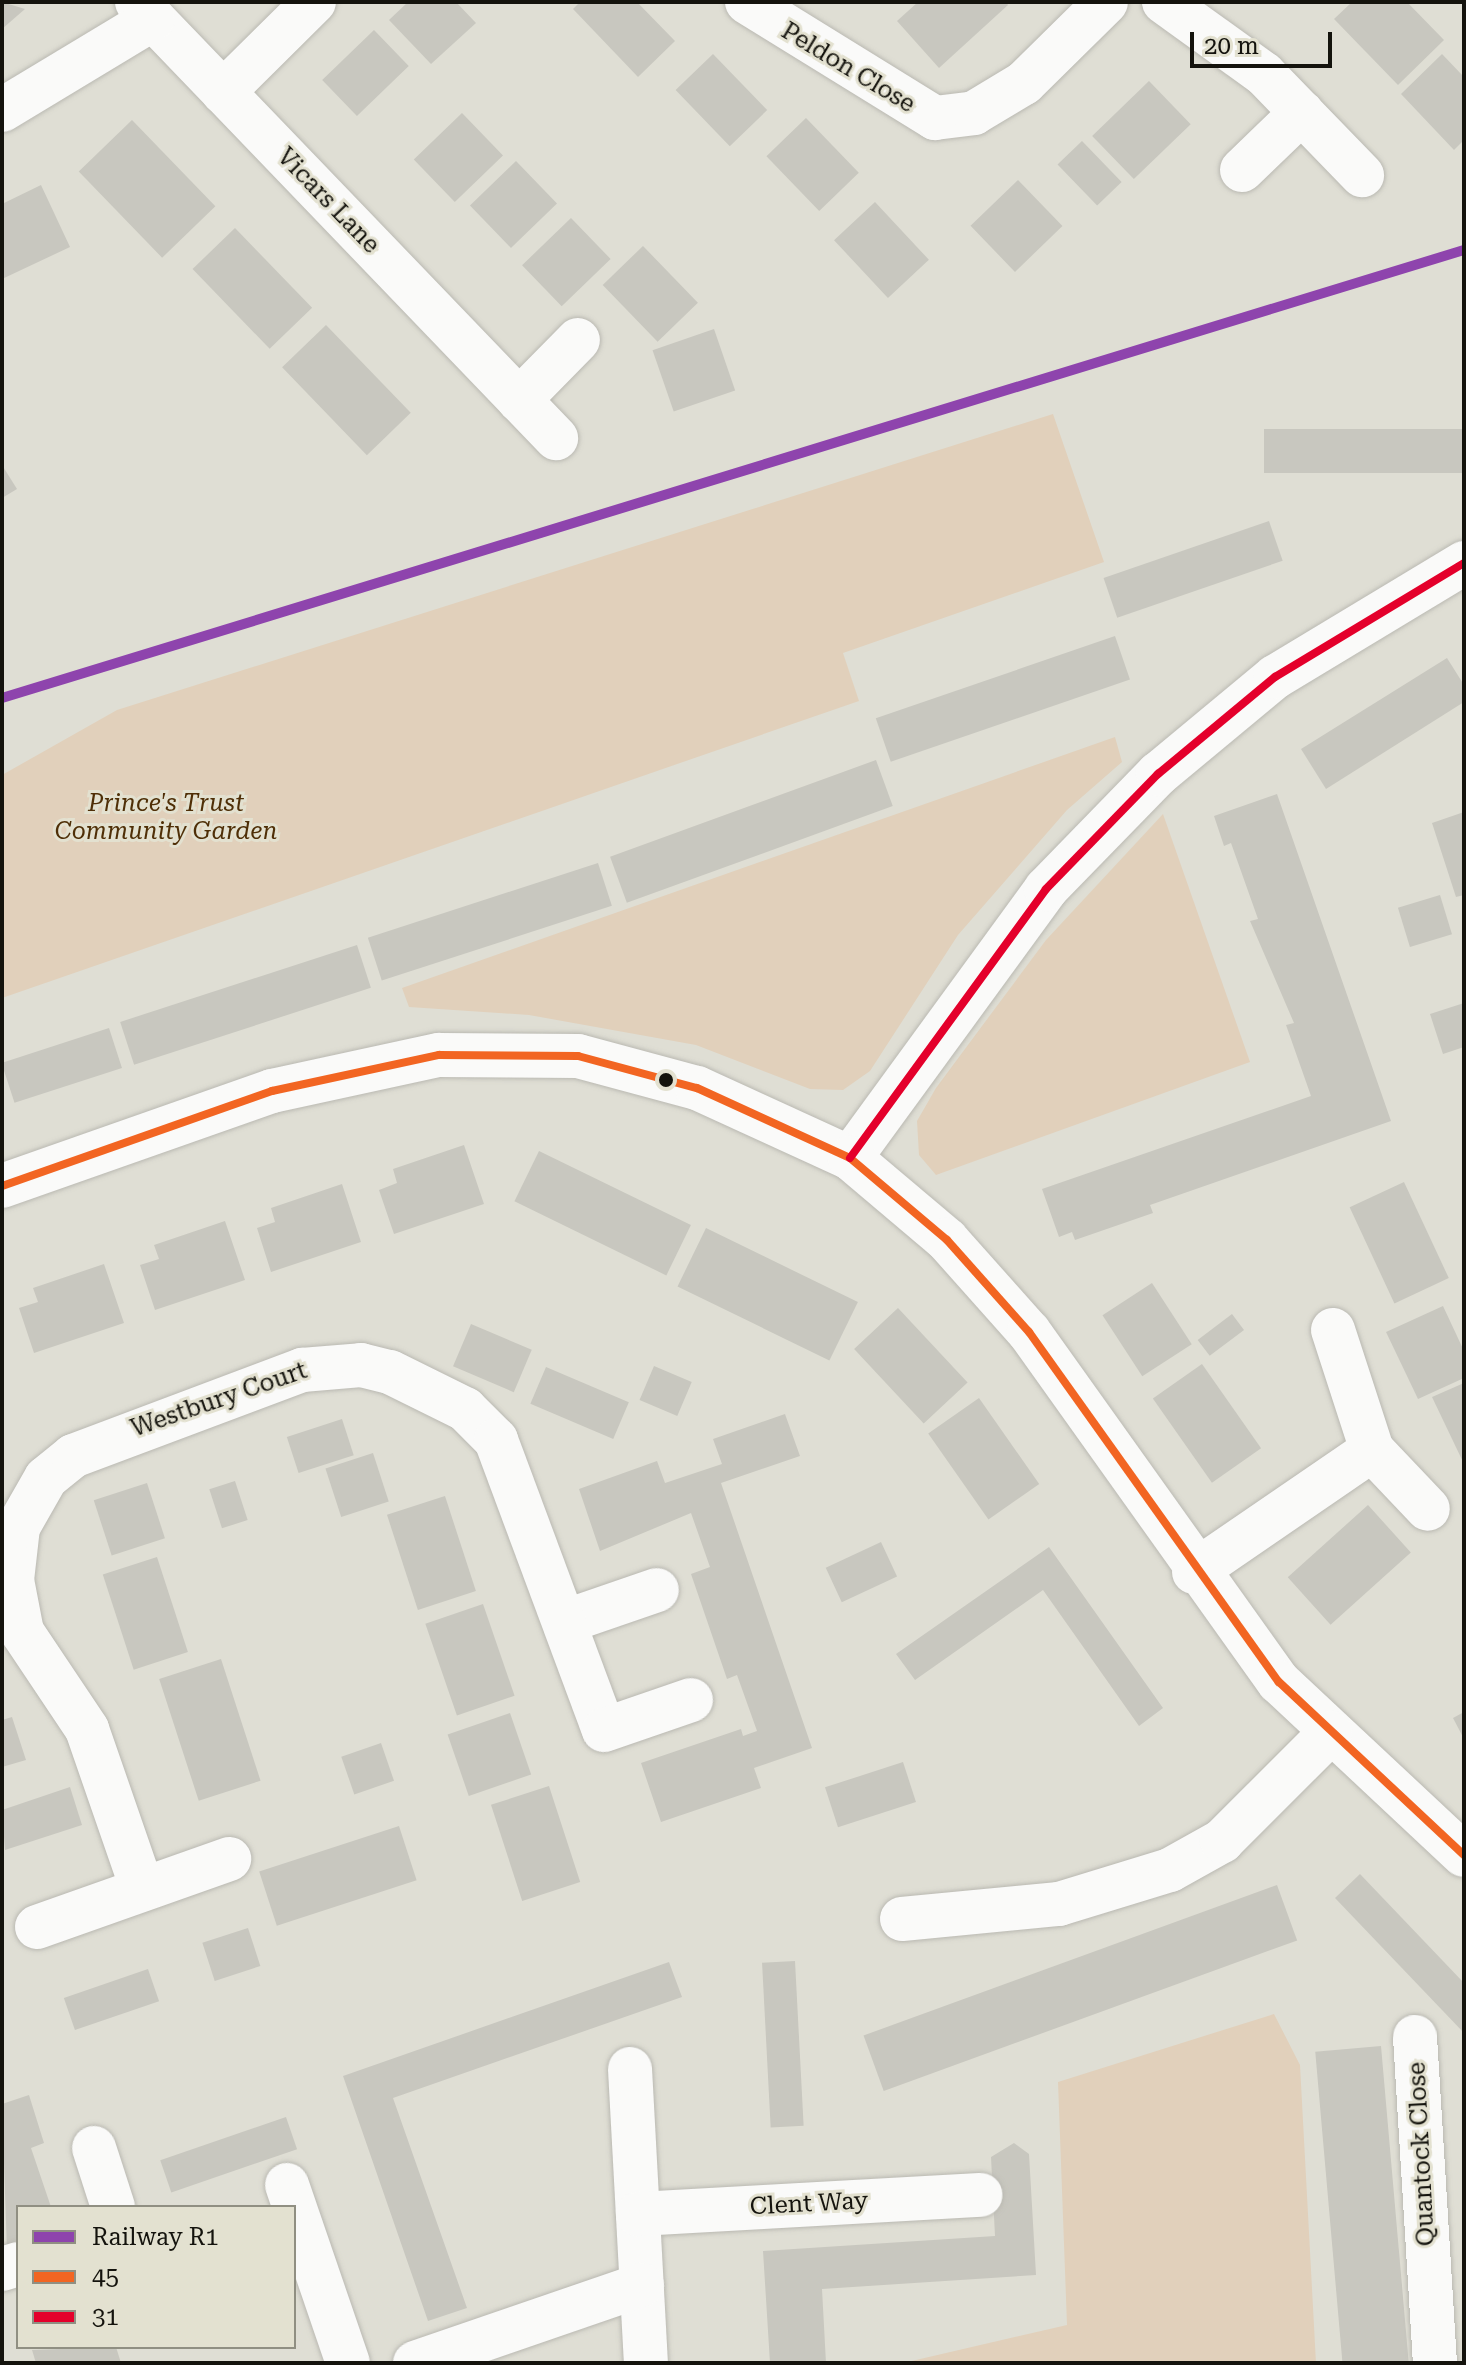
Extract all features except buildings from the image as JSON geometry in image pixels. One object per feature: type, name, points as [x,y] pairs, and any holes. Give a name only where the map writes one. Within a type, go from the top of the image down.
[{"type":"street","points":[[223,92],[314,2]]},
{"type":"street","name":"Peldon Close","points":[[747,2],[935,118],[974,113],[1024,83],[1106,2]]},
{"type":"street","points":[[1164,2],[1264,74],[1362,175]]},
{"type":"street","points":[[2,110],[145,11]]},
{"type":"street","name":"Vicars Lane","points":[[145,11],[556,438]]},
{"type":"street","points":[[1242,170],[1302,112]]},
{"type":"street","points":[[519,400],[578,340]]},
{"type":"street","points":[[850,1158],[1006,939],[1103,827],[1275,677],[1464,563]]},
{"type":"street","points":[[2,1186],[272,1091],[439,1055],[578,1056],[697,1088],[850,1158],[991,1285],[1194,1572],[1279,1682],[1330,1733],[1464,1855]]},
{"type":"street","points":[[1333,1330],[1372,1450],[1428,1509]]},
{"type":"street","name":"Westbury Court","points":[[142,1888],[87,1729],[12,1636],[13,1553],[18,1527],[46,1478],[124,1432],[329,1365],[390,1372],[481,1423],[512,1470],[604,1730],[691,1700]]},
{"type":"street","points":[[1194,1572],[1372,1450]]},
{"type":"street","points":[[567,1621],[657,1590]]},
{"type":"street","points":[[902,1919],[1059,1904],[1170,1870],[1244,1822],[1330,1733]]},
{"type":"street","points":[[37,1927],[229,1859]]},
{"type":"street","name":"Quantock Close","points":[[1415,2037],[1446,2268],[1435,2363]]},
{"type":"street","points":[[630,2069],[646,2363]]},
{"type":"street","points":[[94,2148],[112,2205]]},
{"type":"street","points":[[287,2185],[294,2205]]},
{"type":"street","name":"Clent Way","points":[[638,2214],[980,2195]]},
{"type":"street","points":[[296,2211],[348,2363]]},
{"type":"street","points":[[415,2363],[642,2285]]},
{"type":"green space","name":"Prince's Trust Community Garden","points":[[1053,414],[1104,562],[843,653],[859,701],[2,998],[2,775],[117,710]]},
{"type":"green space","points":[[1115,737],[1122,762],[1067,810],[958,935],[870,1071],[843,1090],[810,1089],[696,1045],[529,1015],[409,1007],[402,988]]},
{"type":"green space","points":[[1163,814],[1250,1062],[936,1175],[919,1155],[917,1121],[936,1088],[1046,940]]},
{"type":"green space","points":[[1274,2014],[1300,2065],[1316,2363],[903,2363],[1067,2325],[1058,2082]]},
{"type":"rail line","name":"R1","points":[[2,698],[1464,250]]},
{"type":"transit line","name":"31","points":[[850,1158],[1046,889],[1158,774],[1275,677],[1464,563]]},
{"type":"transit line","name":"45","points":[[2,1186],[272,1091],[439,1055],[578,1056],[697,1088],[850,1158],[947,1240],[1029,1332],[1279,1682],[1464,1855]]}]
